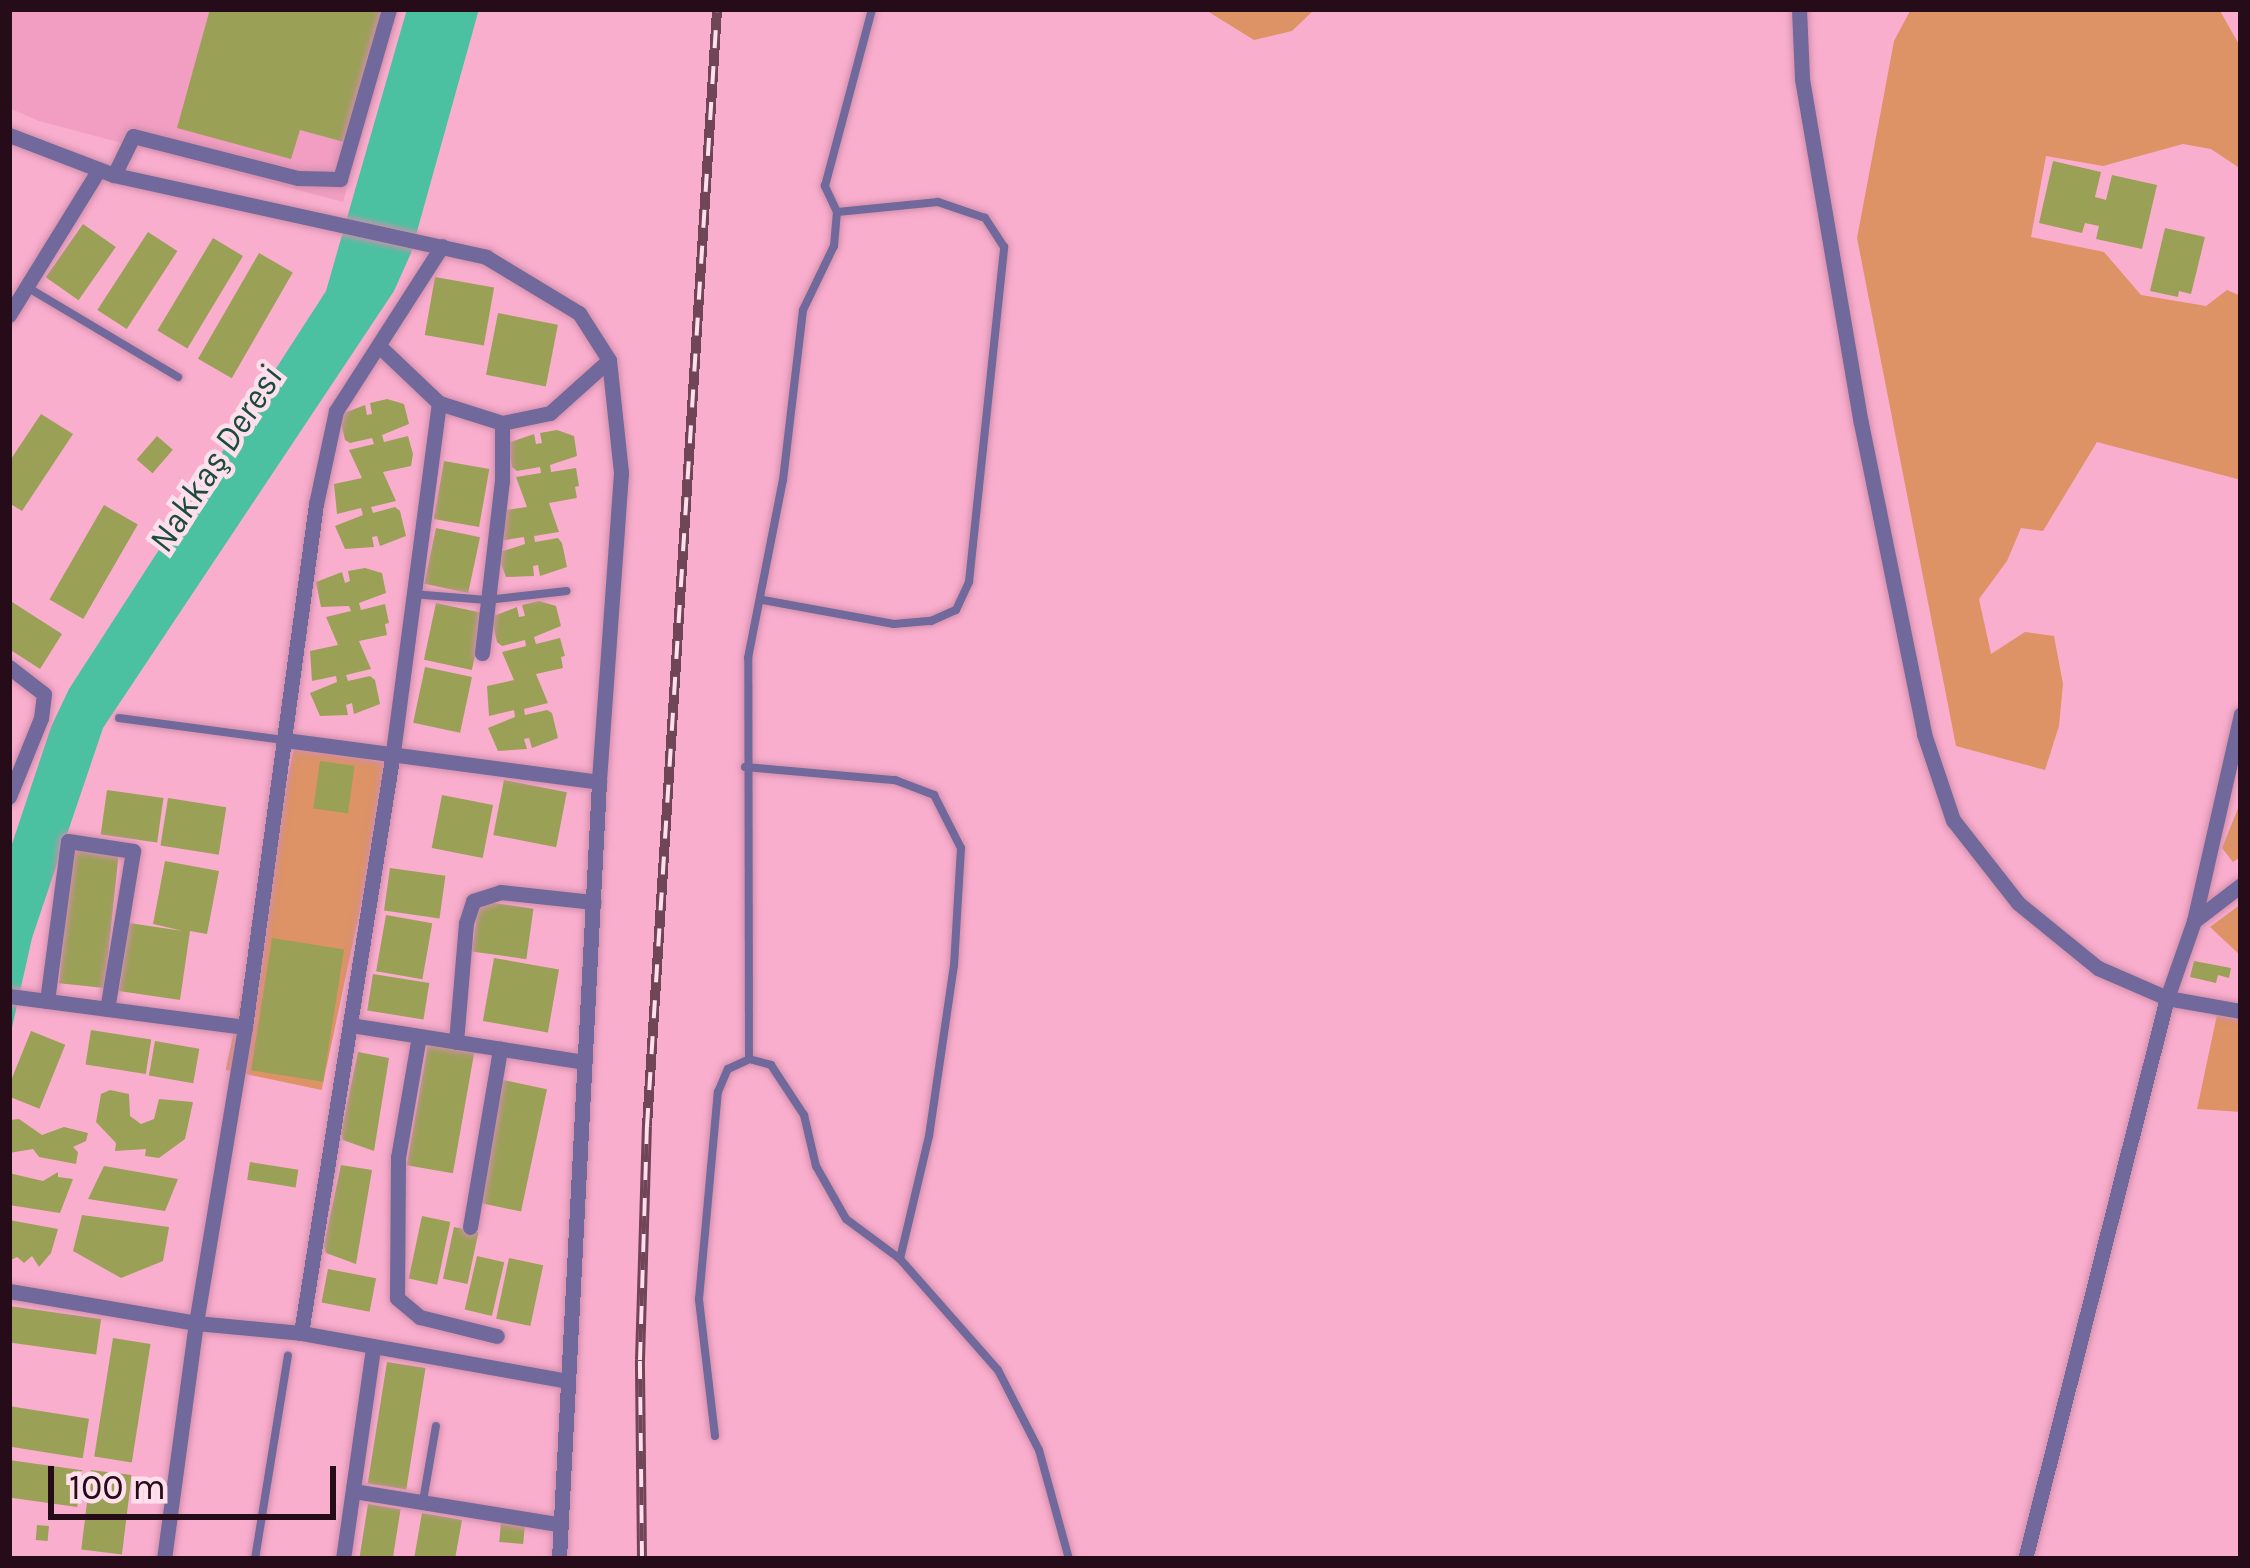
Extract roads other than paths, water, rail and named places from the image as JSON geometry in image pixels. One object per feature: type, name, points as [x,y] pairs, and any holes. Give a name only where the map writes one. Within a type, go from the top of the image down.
[{"type":"street","points":[[9,315],[133,136],[298,178],[340,179],[389,9]]},
{"type":"street","points":[[1798,9],[1802,79],[1861,423],[1924,734],[1953,820],[2018,903],[2098,968],[2167,998],[2241,1011]]},
{"type":"street","points":[[9,135],[106,173],[487,256],[578,313],[609,360],[621,473],[599,782],[558,1524],[560,1559]]},
{"type":"street","points":[[164,1559],[196,1323],[245,1027],[316,504],[336,412],[442,246]]},
{"type":"street","points":[[380,346],[439,404],[502,423],[550,413],[609,360]]},
{"type":"street","points":[[301,1333],[393,752],[439,404]]},
{"type":"street","points":[[482,653],[502,481],[502,423]]},
{"type":"street","points":[[9,667],[44,694],[41,718],[9,797]]},
{"type":"street","points":[[2025,1559],[2167,998],[2194,921],[2241,714]]},
{"type":"street","points":[[284,740],[599,782]]},
{"type":"street","points":[[38,1001],[68,841],[133,851],[107,1009]]},
{"type":"street","points":[[2194,921],[2241,885]]},
{"type":"street","points":[[456,1042],[466,923],[473,901],[501,892],[593,902]]},
{"type":"street","points":[[9,996],[245,1027]]},
{"type":"street","points":[[351,1025],[584,1062]]},
{"type":"street","points":[[419,1036],[398,1157],[397,1298],[420,1317],[497,1336]]},
{"type":"street","points":[[470,1227],[500,1049]]},
{"type":"street","points":[[9,1291],[196,1323],[301,1333],[567,1381]]},
{"type":"street","points":[[344,1559],[374,1347]]},
{"type":"street","points":[[354,1491],[558,1524]]},
{"type":"lane","points":[[749,1059],[748,658],[763,600],[803,310],[834,246],[837,212],[825,186],[872,9]]},
{"type":"lane","points":[[763,600],[894,624],[956,610],[969,582],[1004,247],[985,218],[938,202],[837,212]]},
{"type":"lane","points":[[27,287],[178,376]]},
{"type":"lane","points":[[412,594],[487,600],[566,591]]},
{"type":"lane","points":[[119,718],[284,740]]},
{"type":"lane","points":[[745,767],[895,780],[934,794],[961,848],[954,965],[932,1115],[900,1259]]},
{"type":"lane","points":[[715,1436],[699,1299],[718,1092],[728,1069],[749,1059],[771,1065],[803,1114],[816,1166],[846,1219],[900,1259],[998,1370],[1039,1450],[1069,1559]]},
{"type":"lane","points":[[255,1559],[288,1356]]},
{"type":"lane","points":[[423,1502],[436,1426]]},
{"type":"railway","points":[[642,1559],[640,1360],[647,1126],[717,9]]},
{"type":"water label","name":"Nakkaş Deresi","points":[[216,459]]}]
